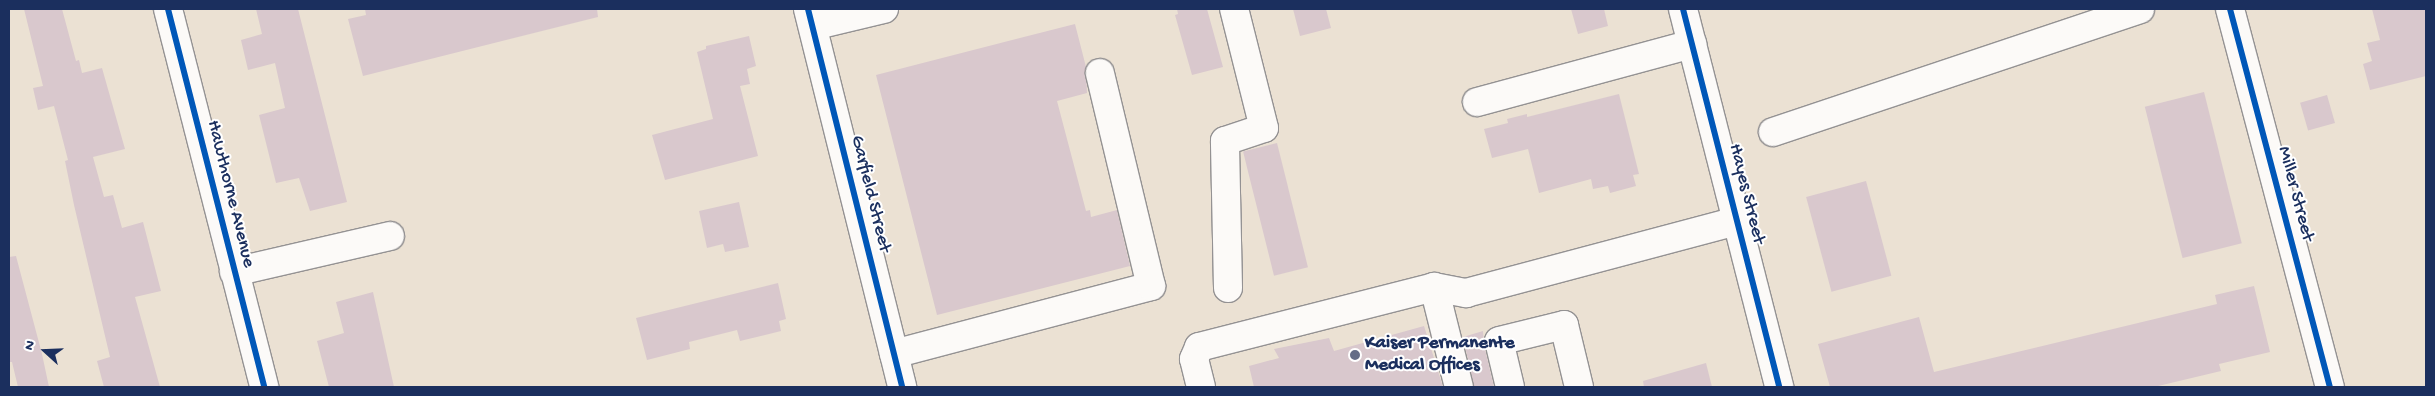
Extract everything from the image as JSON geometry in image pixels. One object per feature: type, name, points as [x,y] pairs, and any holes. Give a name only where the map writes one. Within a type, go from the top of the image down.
[{"type":"street","name":"Hawthorne Avenue","points":[[168,9],[264,387]]},
{"type":"street","points":[[810,17],[884,9]]},
{"type":"street","points":[[1228,288],[1225,141],[1264,128],[1234,9]]},
{"type":"street","name":"Hayes Street","points":[[1683,9],[1779,387]]},
{"type":"street","points":[[1773,132],[2140,9]]},
{"type":"street","name":"Miller Street","points":[[2230,9],[2330,387]]},
{"type":"street","name":"Garfield Street","points":[[810,17],[902,387]]},
{"type":"street","points":[[1477,102],[1692,44]]},
{"type":"street","points":[[894,354],[1151,286],[1100,73]]},
{"type":"street","points":[[1201,387],[1194,359],[1199,347],[1434,286],[1466,292],[1737,221]]},
{"type":"street","points":[[234,272],[390,236]]},
{"type":"street","points":[[1434,286],[1459,387]]},
{"type":"street","points":[[1510,387],[1499,341],[1564,325],[1579,387]]},
{"type":"building","points":[[24,9],[62,9],[76,61],[79,60],[82,73],[102,68],[125,149],[93,157],[104,197],[113,195],[122,228],[143,222],[161,291],[135,297],[160,387],[104,387],[97,361],[110,357],[74,205],[65,161],[68,160],[54,106],[38,110],[33,88],[43,86]]},
{"type":"building","points":[[256,9],[298,9],[347,202],[310,211],[299,178],[276,183],[259,115],[285,108],[275,63],[248,70],[241,40],[262,34]]},
{"type":"building","points":[[365,9],[597,9],[598,17],[363,76],[348,19],[366,15]]},
{"type":"building","points":[[1177,9],[1207,9],[1223,67],[1192,75],[1175,15],[1178,14]]},
{"type":"building","points":[[1293,9],[1326,9],[1331,28],[1300,36]]},
{"type":"building","points":[[1571,9],[1604,9],[1608,26],[1578,34]]},
{"type":"building","points":[[2372,9],[2426,9],[2426,76],[2370,90],[2363,64],[2372,61],[2367,43],[2380,40]]},
{"type":"building","points":[[1075,24],[1086,67],[1087,93],[1057,101],[1086,211],[1090,210],[1091,217],[1117,210],[1130,266],[937,315],[876,75]]},
{"type":"building","points":[[749,36],[756,66],[747,69],[750,84],[740,86],[758,156],[665,180],[652,135],[713,119],[697,52],[706,49],[706,46]]},
{"type":"building","points":[[2204,92],[2242,243],[2183,258],[2145,107]]},
{"type":"building","points":[[1619,94],[1639,174],[1633,175],[1636,186],[1610,193],[1608,186],[1593,189],[1591,179],[1539,193],[1528,149],[1492,158],[1484,129],[1508,123],[1507,119],[1527,114],[1527,117]]},
{"type":"building","points":[[2327,95],[2335,123],[2308,131],[2300,103]]},
{"type":"building","points":[[1277,143],[1308,267],[1274,276],[1243,151]]},
{"type":"building","points":[[1866,181],[1891,276],[1831,292],[1806,197]]},
{"type":"building","points":[[739,202],[749,247],[725,252],[723,244],[707,248],[699,211]]},
{"type":"building","points":[[16,256],[49,387],[18,387],[12,362],[9,362],[9,257]]},
{"type":"building","points":[[778,283],[786,319],[779,321],[781,331],[740,341],[737,330],[689,342],[690,349],[647,360],[636,318]]},
{"type":"building","points":[[2254,286],[2270,352],[2219,364],[2221,371],[2154,387],[1830,387],[1818,344],[1919,317],[1934,372],[2217,304],[2215,295]]},
{"type":"building","points":[[373,292],[394,387],[329,387],[317,341],[344,333],[336,302]]},
{"type":"building","name":"Kaiser Permanente Medical Offices","points":[[1424,326],[1443,387],[1254,387],[1249,366],[1279,358],[1274,349],[1329,338],[1334,351]]},
{"type":"building","points":[[1483,331],[1484,345],[1494,387],[1474,387],[1463,337]]},
{"type":"building","points":[[1706,363],[1712,387],[1644,387],[1643,381]]},
{"type":"cycle path","points":[[168,9],[264,387]]},
{"type":"cycle path","points":[[808,9],[902,387]]},
{"type":"cycle path","points":[[1683,9],[1779,387]]},
{"type":"cycle path","points":[[2230,9],[2330,387]]},
{"type":"place","name":"Kaiser Permanente Medical Offices","points":[[1355,355]]}]
